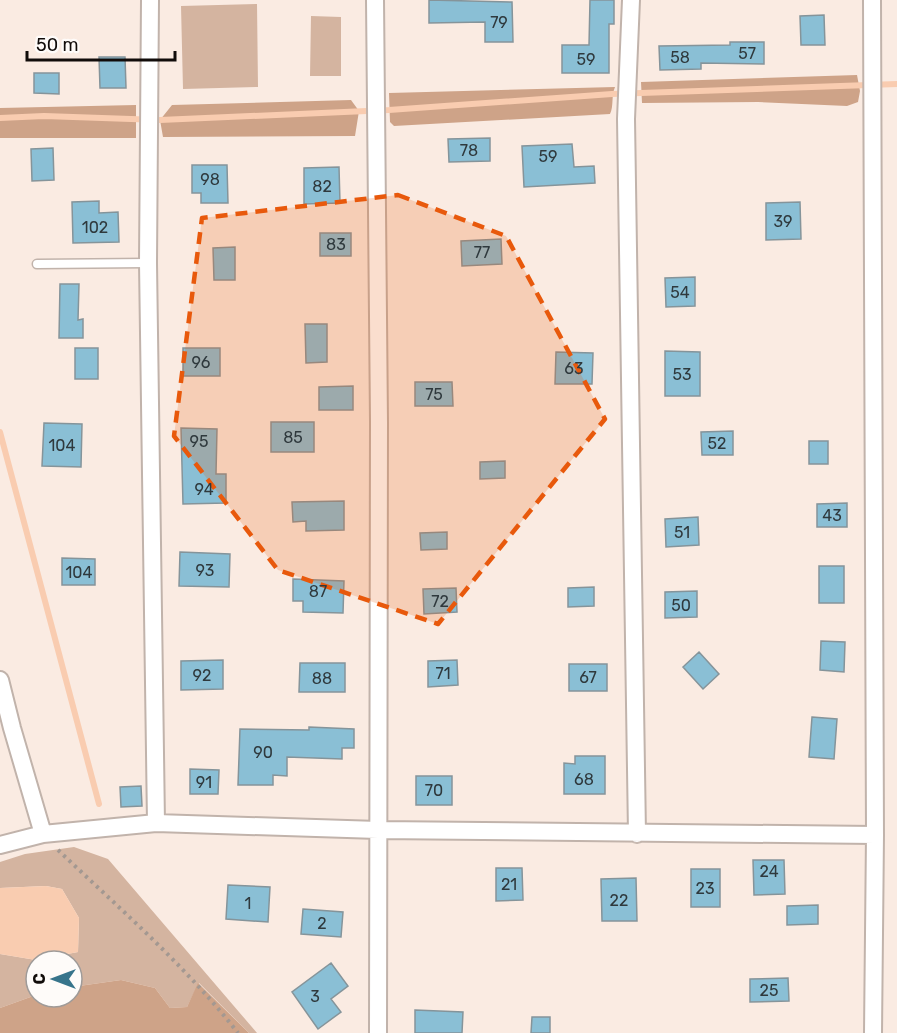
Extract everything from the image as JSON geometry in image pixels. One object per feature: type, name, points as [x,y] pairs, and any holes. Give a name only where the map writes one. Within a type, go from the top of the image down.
[{"type":"street","points":[[150,0],[148,263],[156,823]]},
{"type":"street","points":[[375,0],[379,422],[378,1033]]},
{"type":"street","points":[[631,0],[626,119],[637,834]]},
{"type":"street","points":[[872,0],[875,835],[873,1033]]},
{"type":"street","points":[[0,680],[43,834]]},
{"type":"street","points":[[0,845],[43,834],[156,823],[378,830],[875,835]]},
{"type":"lane","points":[[37,264],[148,263]]},
{"type":"path","points":[[43,834],[154,940],[223,1014],[237,1033]]},
{"type":"highlighted area","points":[[398,195],[506,236],[605,419],[438,624],[278,570],[174,436],[202,218]]},
{"type":"shaded area","points":[[257,4],[258,87],[183,89],[181,6]]},
{"type":"shaded area","points":[[311,16],[341,17],[341,76],[310,76]]},
{"type":"shaded area","points":[[857,75],[860,91],[858,102],[847,106],[758,102],[642,103],[641,82]]},
{"type":"shaded area","points":[[615,87],[610,114],[394,126],[390,122],[389,93]]},
{"type":"shaded area","points":[[351,100],[359,111],[355,136],[163,137],[160,120],[172,105]]},
{"type":"shaded area","points":[[136,105],[136,138],[0,138],[0,108]]},
{"type":"shaded area","points":[[74,847],[108,859],[257,1033],[249,1033],[199,983],[187,1007],[170,1008],[155,988],[121,980],[84,985],[84,949],[78,949],[79,918],[62,889],[46,886],[0,888],[0,862],[25,854]]},
{"type":"shaded area","points":[[46,886],[62,889],[79,918],[78,949],[24,949],[24,958],[0,954],[0,888]]},
{"type":"shaded area","points":[[0,954],[24,958],[24,999],[0,1008]]},
{"type":"shaded area","points":[[121,980],[155,988],[170,1008],[187,1007],[198,983],[249,1033],[0,1033],[0,1008],[24,999],[24,1009],[84,1009],[84,985]]},
{"type":"building","points":[[429,0],[512,2],[513,42],[485,42],[485,22],[429,23]]},
{"type":"building","points":[[590,0],[614,0],[614,24],[609,24],[609,73],[562,73],[562,45],[589,45]]},
{"type":"building","points":[[824,15],[825,45],[801,45],[800,16]]},
{"type":"building","points":[[730,42],[764,42],[764,64],[701,63],[701,69],[660,70],[659,46],[730,45]]},
{"type":"building","points":[[99,57],[125,57],[126,88],[100,88]]},
{"type":"building","points":[[34,73],[59,73],[59,94],[34,93]]},
{"type":"building","points":[[490,138],[490,161],[449,162],[448,139]]},
{"type":"building","points":[[572,144],[574,167],[594,166],[595,183],[524,187],[522,146]]},
{"type":"building","points":[[53,148],[54,180],[32,181],[31,149]]},
{"type":"building","points":[[192,165],[227,165],[228,203],[201,203],[201,193],[192,193]]},
{"type":"building","points":[[339,167],[340,203],[304,204],[304,168]]},
{"type":"building","points":[[99,201],[99,213],[118,212],[119,242],[73,243],[72,202]]},
{"type":"building","points":[[800,202],[801,239],[766,240],[766,203]]},
{"type":"building","points":[[320,233],[351,233],[351,256],[320,256]]},
{"type":"building","points":[[501,239],[502,264],[462,266],[461,241]]},
{"type":"building","points":[[235,247],[235,280],[214,280],[213,248]]},
{"type":"building","points":[[695,277],[695,306],[666,307],[665,278]]},
{"type":"building","points":[[60,284],[79,284],[78,320],[83,319],[83,338],[59,338]]},
{"type":"building","points":[[305,324],[327,324],[327,362],[306,363]]},
{"type":"building","points":[[75,348],[98,348],[98,379],[75,379]]},
{"type":"building","points":[[183,348],[220,348],[220,376],[183,376]]},
{"type":"building","points":[[665,351],[700,352],[700,396],[665,396]]},
{"type":"building","points":[[556,352],[593,353],[592,384],[555,384]]},
{"type":"building","points":[[415,382],[452,382],[453,406],[415,406]]},
{"type":"building","points":[[353,386],[353,410],[319,410],[319,387]]},
{"type":"building","points":[[271,422],[314,422],[314,452],[271,452]]},
{"type":"building","points":[[44,423],[82,424],[81,467],[42,466]]},
{"type":"building","points":[[181,428],[217,429],[216,474],[226,474],[226,503],[183,504]]},
{"type":"building","points":[[733,431],[733,455],[702,455],[701,432]]},
{"type":"building","points":[[809,441],[828,441],[828,464],[809,464]]},
{"type":"building","points":[[505,461],[505,478],[480,479],[480,462]]},
{"type":"building","points":[[344,501],[344,530],[306,531],[306,521],[293,522],[292,502]]},
{"type":"building","points":[[847,503],[847,527],[817,527],[817,504]]},
{"type":"building","points":[[698,517],[699,545],[666,547],[665,519]]},
{"type":"building","points":[[447,532],[447,549],[421,550],[420,533]]},
{"type":"building","points":[[180,552],[230,554],[229,587],[179,586]]},
{"type":"building","points":[[62,558],[95,559],[95,585],[62,585]]},
{"type":"building","points":[[819,566],[844,566],[844,603],[819,603]]},
{"type":"building","points":[[293,579],[344,581],[343,613],[303,612],[303,601],[293,601]]},
{"type":"building","points":[[594,587],[594,606],[568,607],[568,588]]},
{"type":"building","points":[[456,588],[457,612],[424,614],[423,589]]},
{"type":"building","points":[[697,591],[697,617],[665,618],[665,592]]},
{"type":"building","points":[[821,641],[845,642],[844,672],[820,670]]},
{"type":"building","points":[[699,652],[719,674],[703,689],[683,667]]},
{"type":"building","points":[[223,660],[223,689],[181,690],[181,661]]},
{"type":"building","points":[[457,660],[458,685],[428,687],[428,661]]},
{"type":"building","points":[[300,663],[345,663],[345,692],[299,692]]},
{"type":"building","points":[[569,664],[607,664],[607,691],[569,691]]},
{"type":"building","points":[[812,717],[837,719],[834,759],[809,757]]},
{"type":"building","points":[[309,727],[354,729],[354,748],[342,748],[342,759],[287,757],[287,776],[273,775],[273,785],[238,785],[240,729],[309,730]]},
{"type":"building","points":[[575,756],[605,756],[605,794],[564,794],[564,763],[575,764]]},
{"type":"building","points":[[190,769],[219,770],[218,794],[190,794]]},
{"type":"building","points":[[416,776],[452,776],[452,805],[416,805]]},
{"type":"building","points":[[141,786],[142,806],[121,807],[120,787]]},
{"type":"building","points":[[753,860],[784,860],[785,894],[754,895]]},
{"type":"building","points":[[496,868],[522,868],[523,900],[496,901]]},
{"type":"building","points":[[691,869],[720,869],[720,907],[691,907]]},
{"type":"building","points":[[636,878],[637,921],[602,921],[601,879]]},
{"type":"building","points":[[228,885],[270,887],[268,922],[226,919]]},
{"type":"building","points":[[818,905],[818,924],[787,925],[787,906]]},
{"type":"building","points":[[303,909],[343,912],[341,937],[301,934]]},
{"type":"building","points":[[331,963],[348,986],[331,999],[341,1012],[318,1029],[292,992]]},
{"type":"building","points":[[788,978],[789,1001],[750,1002],[750,979]]},
{"type":"building","points":[[415,1010],[463,1012],[462,1033],[415,1033]]},
{"type":"building","points":[[532,1017],[550,1017],[550,1033],[531,1033]]},
{"type":"waterway","points":[[0,118],[44,116],[160,120],[389,110],[612,94],[897,84]]},
{"type":"waterway","points":[[0,432],[99,804]]}]
